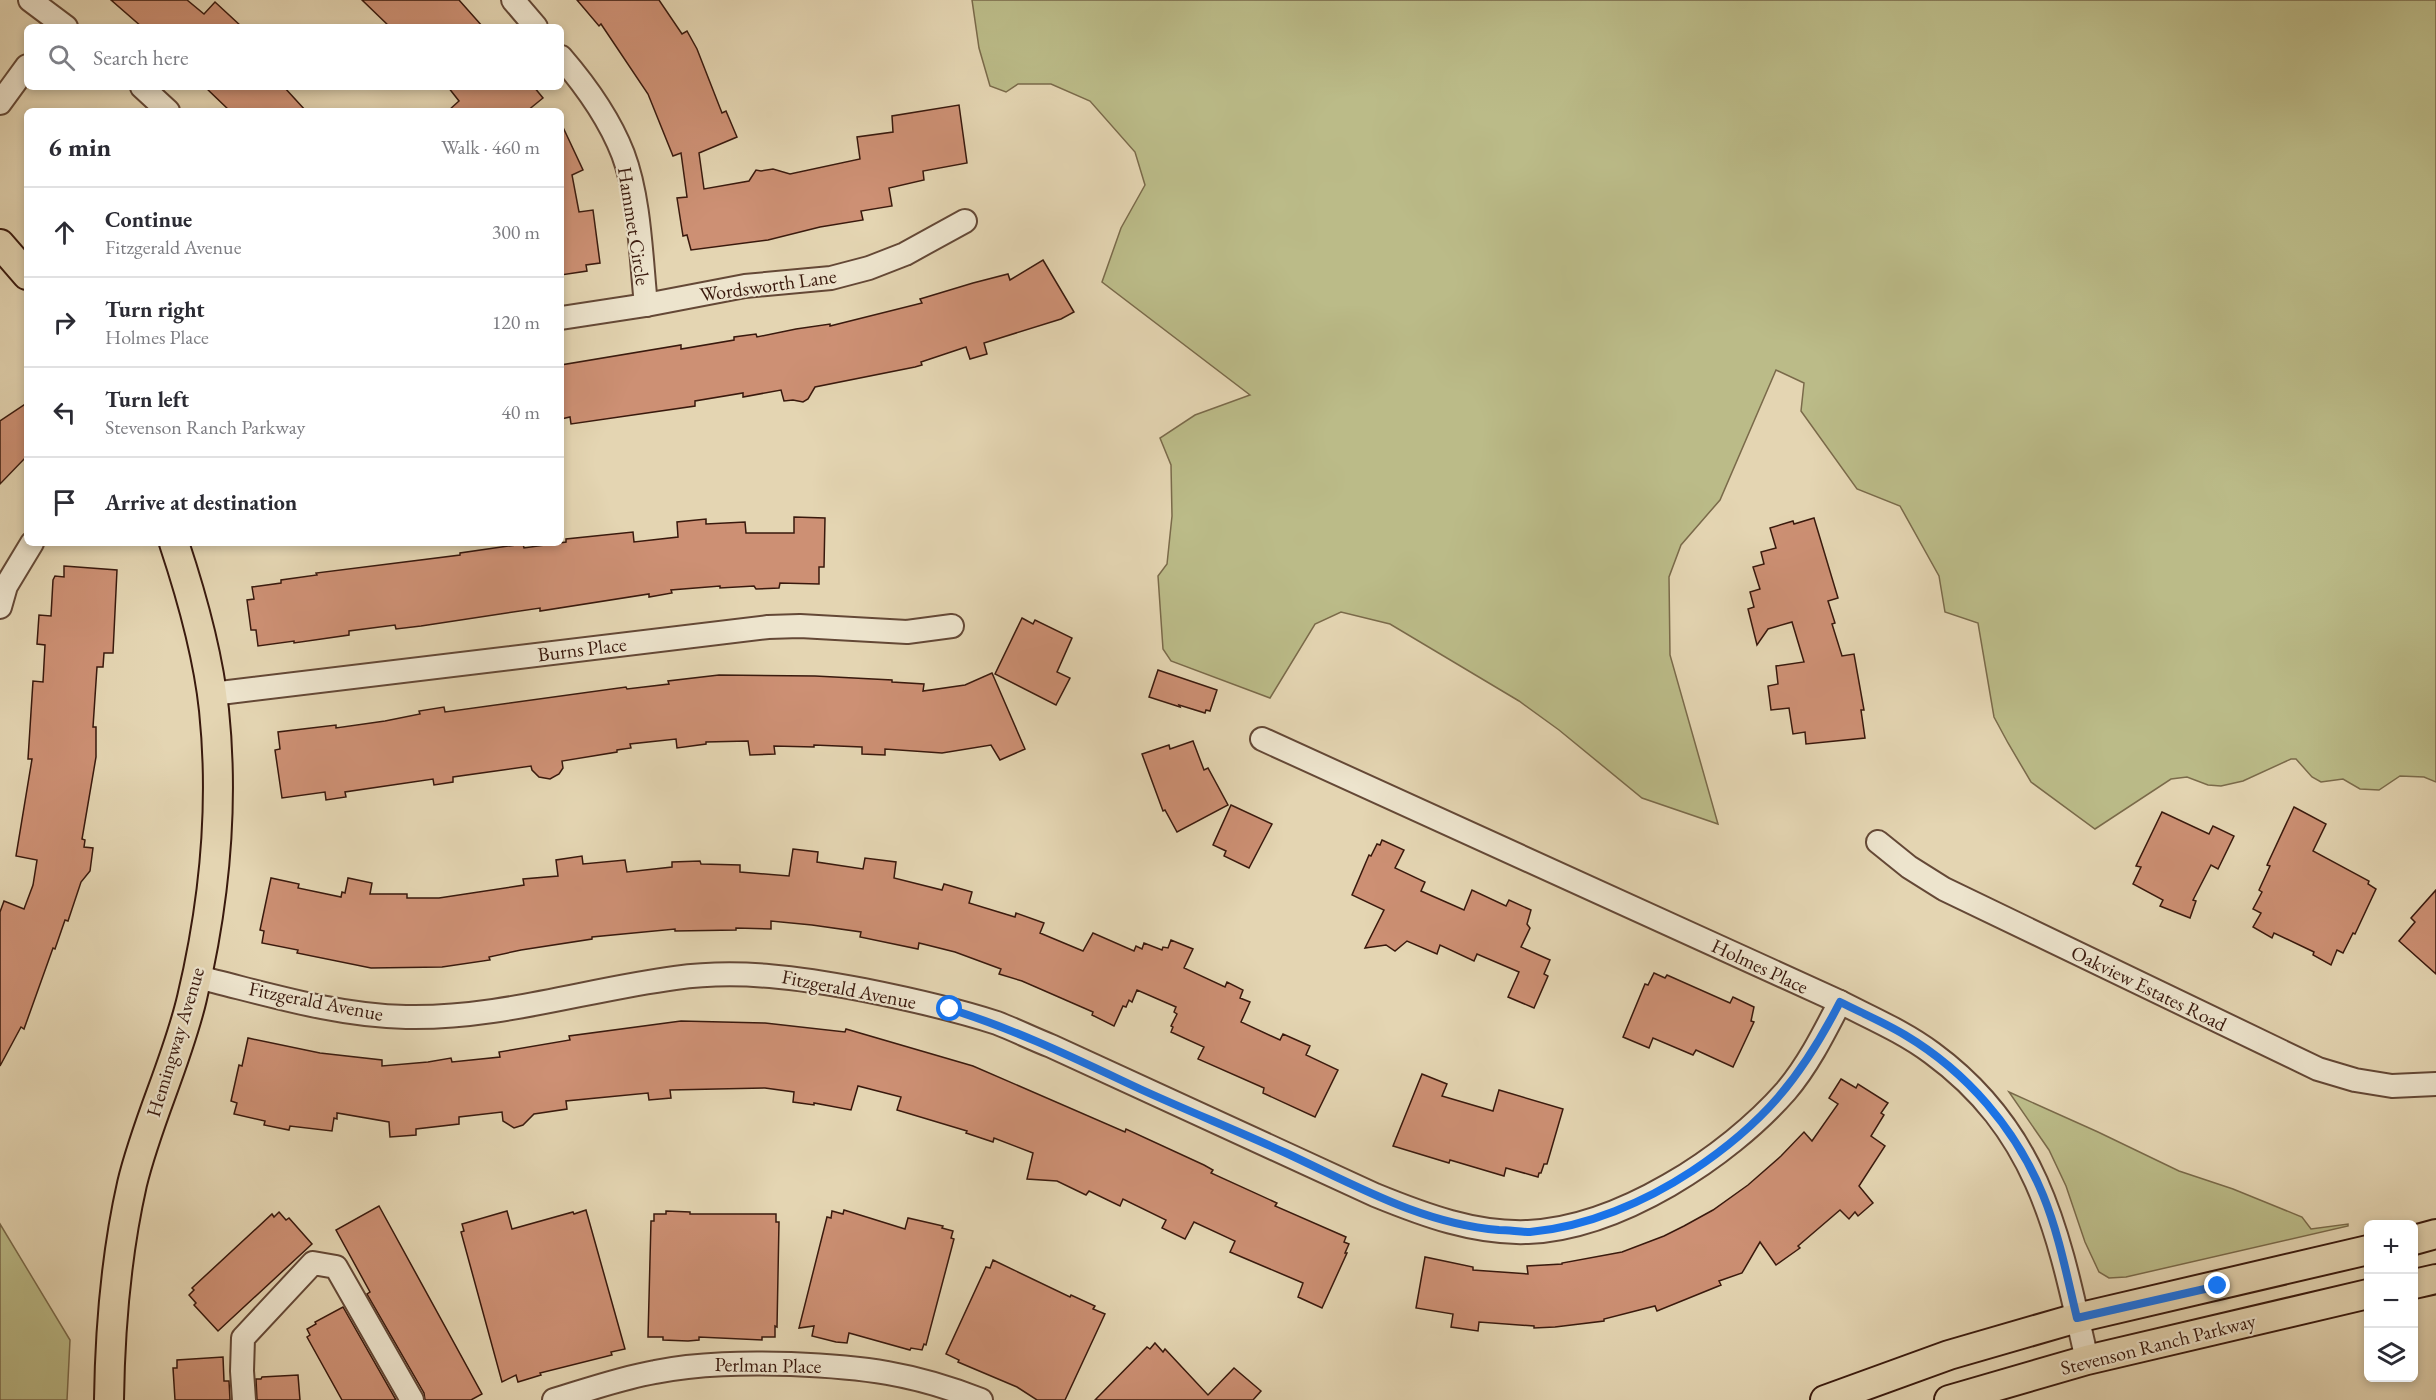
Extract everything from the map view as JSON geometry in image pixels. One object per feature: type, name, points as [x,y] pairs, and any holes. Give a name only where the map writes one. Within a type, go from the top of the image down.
[{"type":"main road","points":[[0,244],[24,272]]},
{"type":"main road","name":"Hemingway Avenue","points":[[109,1400],[117,1268],[132,1183],[181,1036],[197,977],[208,921],[216,850],[218,782],[212,694],[190,591],[175,546]]},
{"type":"main road","points":[[2418,1239],[2436,1234]]},
{"type":"main road","points":[[1825,1400],[1949,1355],[2077,1318],[2364,1251]]},
{"type":"main road","points":[[2418,1283],[2436,1279]]},
{"type":"main road","name":"Stevenson Ranch Parkway","points":[[1949,1400],[2087,1360],[2364,1295]]},
{"type":"street","points":[[30,0],[59,24]]},
{"type":"street","points":[[513,0],[533,24]]},
{"type":"street","name":"Hammet Circle","points":[[564,61],[586,87],[607,120],[623,156],[633,195],[646,306]]},
{"type":"street","points":[[0,104],[24,70]]},
{"type":"street","points":[[145,90],[165,108]]},
{"type":"street","name":"Wordsworth Lane","points":[[564,318],[646,306],[745,286],[831,278],[869,268],[905,254],[965,221]]},
{"type":"street","points":[[0,607],[6,586],[30,546]]},
{"type":"street","name":"Burns Place","points":[[212,694],[768,627],[800,626],[907,632],[952,626]]},
{"type":"street","name":"Holmes Place","points":[[1262,739],[1840,1002],[1904,1035],[1932,1053],[1983,1099],[2006,1127],[2027,1160],[2044,1196],[2056,1233],[2087,1360]]},
{"type":"street","name":"Oakview Estates Road","points":[[1878,842],[1944,890],[2318,1069],[2355,1080],[2392,1086],[2436,1084]]},
{"type":"street","name":"Fitzgerald Avenue","points":[[197,977],[340,1010],[404,1017],[464,1016],[675,978],[725,973],[771,975],[819,981],[950,1009],[998,1024],[1426,1216],[1478,1228],[1528,1232],[1576,1224],[1626,1206],[1670,1185],[1716,1155],[1753,1124],[1786,1091],[1819,1044],[1840,1002]]},
{"type":"street","points":[[244,1400],[243,1338],[314,1263],[336,1266],[412,1400]]},
{"type":"street","name":"Perlman Place","points":[[554,1400],[654,1372],[710,1364],[737,1363],[858,1367],[918,1378],[981,1400]]},
{"type":"green space","points":[[972,0],[2436,0],[2436,782],[2424,777],[2400,776],[2379,790],[2360,789],[2343,779],[2321,782],[2312,777],[2296,759],[2291,759],[2243,781],[2221,786],[2208,785],[2187,777],[2171,779],[2095,829],[2031,782],[1994,717],[1978,623],[1945,612],[1939,576],[1900,506],[1857,489],[1801,411],[1804,383],[1776,370],[1720,500],[1681,545],[1669,577],[1670,655],[1718,824],[1642,798],[1559,730],[1519,701],[1390,624],[1341,612],[1315,624],[1270,698],[1171,661],[1163,649],[1158,576],[1167,564],[1172,516],[1171,465],[1160,438],[1195,415],[1250,395],[1102,282],[1121,228],[1145,185],[1135,152],[1090,101],[1051,84],[1018,84],[1006,92],[990,86],[979,48]]},
{"type":"green space","points":[[2009,1092],[2179,1171],[2233,1189],[2302,1217],[2311,1229],[2348,1224],[2348,1226],[2126,1277],[2109,1278],[2099,1272],[2085,1242],[2066,1186],[2049,1150]]},
{"type":"green space","points":[[0,1224],[70,1340],[67,1400],[0,1400]]},
{"type":"building","points":[[111,0],[187,0],[204,14],[215,2],[239,24],[139,24]]},
{"type":"building","points":[[362,0],[459,0],[480,24],[387,24]]},
{"type":"building","points":[[577,0],[659,0],[682,34],[687,31],[697,49],[722,113],[726,111],[737,137],[699,153],[704,189],[749,181],[756,170],[773,169],[790,174],[860,159],[857,137],[893,132],[892,116],[959,105],[967,163],[923,171],[924,180],[889,188],[892,206],[861,211],[863,220],[820,227],[768,240],[691,250],[687,235],[683,236],[677,198],[687,197],[681,153],[673,156],[648,94],[601,24],[599,26]]},
{"type":"building","points":[[208,90],[287,90],[303,108],[227,108]]},
{"type":"building","points":[[450,90],[536,90],[543,98],[531,108],[451,108],[459,101]]},
{"type":"building","points":[[564,129],[583,170],[572,175],[579,212],[593,210],[600,263],[586,265],[587,271],[564,275]]},
{"type":"building","points":[[1043,260],[1074,312],[1061,319],[984,343],[987,354],[970,359],[966,347],[921,362],[922,365],[915,367],[815,387],[808,399],[803,402],[784,401],[781,390],[743,397],[743,393],[695,401],[695,406],[571,424],[570,417],[564,418],[564,364],[681,345],[681,349],[734,340],[734,337],[756,334],[757,337],[796,329],[830,324],[830,326],[922,303],[920,299],[1008,274],[1010,280]]},
{"type":"building","points":[[24,405],[24,459],[0,484],[0,421]]},
{"type":"building","points":[[794,517],[825,518],[824,567],[819,567],[819,584],[780,583],[779,588],[756,589],[754,586],[720,588],[720,586],[671,590],[672,593],[649,597],[649,594],[540,611],[540,608],[396,629],[395,625],[349,631],[349,635],[258,646],[256,630],[251,630],[247,600],[254,599],[252,587],[281,583],[281,580],[317,575],[316,573],[460,555],[460,553],[509,546],[524,546],[524,548],[564,546],[566,539],[633,532],[634,542],[678,537],[677,522],[706,519],[706,524],[745,522],[746,533],[794,533]]},
{"type":"building","points":[[1814,518],[1838,598],[1828,601],[1835,623],[1832,624],[1842,656],[1854,654],[1864,710],[1861,710],[1865,738],[1806,744],[1805,732],[1793,734],[1789,708],[1771,710],[1768,686],[1778,684],[1776,666],[1804,662],[1792,622],[1768,629],[1757,645],[1748,609],[1754,607],[1750,592],[1760,589],[1753,567],[1764,564],[1761,552],[1776,548],[1770,528]]},
{"type":"building","points":[[64,566],[117,570],[113,653],[104,653],[103,667],[97,667],[93,727],[96,727],[96,757],[82,839],[85,840],[84,847],[93,848],[90,871],[81,882],[68,921],[65,920],[55,949],[53,948],[24,1029],[21,1027],[0,1066],[0,912],[4,901],[24,909],[33,885],[37,860],[16,856],[32,759],[28,759],[33,681],[43,682],[45,645],[37,644],[39,615],[51,616],[53,580],[55,576],[64,577]]},
{"type":"building","points":[[1022,618],[1033,624],[1035,620],[1072,638],[1057,672],[1070,678],[1056,705],[995,674]]},
{"type":"building","points":[[1158,670],[1217,690],[1210,711],[1206,710],[1205,713],[1149,697]]},
{"type":"building","points":[[992,673],[1025,749],[1000,760],[991,745],[942,753],[885,749],[885,755],[862,754],[862,747],[774,746],[775,754],[750,755],[748,741],[706,742],[706,744],[677,748],[676,739],[630,744],[631,748],[617,750],[617,752],[562,761],[563,768],[559,774],[550,779],[539,777],[531,766],[453,777],[453,782],[434,785],[433,779],[345,792],[346,797],[326,800],[325,792],[282,798],[275,750],[280,749],[278,732],[336,725],[336,728],[385,721],[420,714],[419,711],[444,707],[445,712],[626,687],[627,689],[669,684],[668,681],[719,675],[892,680],[892,682],[924,684],[923,691],[965,685]]},
{"type":"building","points":[[1193,741],[1204,770],[1208,768],[1228,805],[1177,832],[1165,810],[1163,811],[1142,754],[1169,745],[1170,749]]},
{"type":"building","points":[[1231,805],[1272,824],[1249,868],[1224,856],[1226,851],[1213,845]]},
{"type":"building","points":[[2294,807],[2326,824],[2313,851],[2369,881],[2368,884],[2376,889],[2355,934],[2353,933],[2343,953],[2337,950],[2331,965],[2313,955],[2314,952],[2274,933],[2272,938],[2253,927],[2261,913],[2253,909],[2262,892],[2259,890],[2270,866],[2267,865]]},
{"type":"building","points":[[2162,812],[2209,834],[2213,826],[2234,836],[2218,869],[2211,865],[2193,900],[2196,901],[2190,918],[2160,906],[2163,900],[2133,884],[2141,867],[2136,866]]},
{"type":"building","points":[[1382,840],[1404,850],[1395,868],[1425,882],[1421,891],[1464,910],[1472,890],[1506,906],[1509,900],[1531,910],[1527,924],[1530,928],[1521,947],[1550,960],[1544,974],[1548,976],[1534,1008],[1508,997],[1519,972],[1477,954],[1474,961],[1440,945],[1437,954],[1407,941],[1395,951],[1386,945],[1365,948],[1384,910],[1352,895],[1369,855],[1371,856],[1377,844],[1380,845]]},
{"type":"building","points":[[793,849],[818,852],[817,862],[863,869],[865,858],[896,862],[894,878],[942,890],[944,884],[972,892],[969,903],[1015,917],[1016,913],[1044,923],[1040,933],[1083,951],[1093,933],[1134,951],[1136,946],[1142,949],[1144,943],[1162,950],[1163,947],[1168,948],[1171,940],[1193,949],[1184,968],[1225,987],[1227,982],[1243,990],[1240,998],[1250,1002],[1241,1022],[1280,1040],[1283,1034],[1310,1046],[1306,1055],[1338,1070],[1315,1117],[1263,1093],[1264,1088],[1198,1059],[1204,1047],[1171,1032],[1173,1027],[1171,1026],[1177,1014],[1174,1012],[1176,1007],[1137,990],[1132,1002],[1129,1000],[1126,1007],[1123,1006],[1114,1026],[1092,1015],[1093,1012],[1022,981],[999,974],[1001,969],[955,952],[919,943],[918,949],[860,937],[861,932],[812,925],[771,921],[771,929],[675,931],[675,929],[592,937],[592,939],[489,957],[490,960],[442,967],[371,968],[297,953],[298,950],[262,943],[264,931],[260,930],[271,878],[299,884],[298,888],[341,897],[342,892],[345,893],[348,878],[372,883],[370,894],[407,894],[407,898],[439,898],[524,885],[523,879],[558,876],[556,860],[582,856],[583,864],[625,860],[627,872],[672,867],[672,862],[700,861],[701,864],[740,865],[740,872],[789,876]]},
{"type":"building","points":[[2436,890],[2436,974],[2399,941],[2415,922],[2411,918]]},
{"type":"building","points":[[1654,973],[1665,978],[1667,975],[1730,1003],[1733,997],[1754,1007],[1751,1021],[1754,1022],[1733,1067],[1696,1050],[1693,1055],[1653,1038],[1649,1048],[1623,1037],[1645,984],[1648,985]]},
{"type":"building","points":[[681,1021],[765,1023],[845,1032],[846,1029],[973,1066],[1125,1132],[1126,1129],[1204,1165],[1213,1170],[1211,1173],[1277,1203],[1275,1206],[1346,1237],[1344,1242],[1349,1244],[1345,1253],[1347,1253],[1322,1308],[1298,1297],[1303,1283],[1230,1252],[1235,1241],[1194,1222],[1185,1239],[1162,1228],[1166,1220],[1123,1199],[1120,1206],[1089,1191],[1086,1195],[1057,1181],[1027,1179],[1033,1153],[994,1138],[993,1142],[966,1133],[967,1131],[897,1110],[901,1097],[858,1086],[851,1110],[814,1103],[814,1105],[793,1102],[794,1092],[765,1088],[670,1090],[671,1098],[649,1100],[648,1093],[566,1101],[567,1109],[534,1114],[523,1125],[514,1128],[503,1121],[502,1112],[459,1117],[459,1124],[416,1129],[416,1135],[390,1137],[389,1122],[337,1113],[332,1131],[290,1126],[289,1130],[264,1125],[265,1121],[234,1114],[237,1103],[231,1101],[248,1038],[320,1053],[382,1060],[382,1066],[451,1058],[452,1062],[500,1057],[499,1052],[570,1040],[569,1036]]},
{"type":"building","points":[[1422,1074],[1447,1084],[1442,1096],[1493,1111],[1499,1090],[1563,1109],[1547,1164],[1544,1164],[1538,1177],[1506,1168],[1504,1176],[1450,1160],[1449,1163],[1393,1146]]},
{"type":"building","points":[[1841,1079],[1856,1088],[1858,1084],[1888,1103],[1881,1113],[1884,1115],[1871,1136],[1885,1146],[1859,1186],[1873,1203],[1858,1216],[1855,1212],[1849,1219],[1840,1210],[1798,1246],[1800,1248],[1776,1265],[1760,1242],[1742,1273],[1719,1281],[1721,1285],[1657,1311],[1655,1306],[1604,1319],[1604,1321],[1555,1327],[1534,1328],[1534,1326],[1479,1322],[1478,1331],[1451,1327],[1453,1314],[1416,1308],[1425,1257],[1473,1267],[1473,1270],[1528,1274],[1527,1266],[1562,1264],[1622,1252],[1684,1226],[1713,1210],[1748,1185],[1804,1132],[1812,1141],[1838,1104],[1829,1098]]},
{"type":"building","points":[[379,1206],[482,1394],[471,1400],[425,1400],[424,1393],[367,1294],[370,1292],[336,1230]]},
{"type":"building","points":[[586,1210],[625,1349],[611,1352],[612,1355],[540,1373],[541,1375],[518,1382],[516,1375],[502,1382],[461,1232],[464,1231],[462,1224],[507,1211],[512,1229]]},
{"type":"building","points":[[844,1210],[905,1229],[908,1218],[943,1226],[942,1228],[953,1231],[951,1238],[954,1239],[926,1345],[924,1344],[922,1350],[911,1348],[910,1350],[849,1333],[847,1343],[836,1342],[812,1336],[814,1326],[799,1328],[827,1217],[831,1218],[832,1211],[843,1214]]},
{"type":"building","points":[[666,1211],[690,1212],[690,1214],[776,1214],[776,1222],[779,1222],[775,1337],[762,1337],[762,1340],[699,1337],[699,1340],[688,1341],[648,1337],[651,1221],[654,1221],[654,1214],[666,1214]]},
{"type":"building","points":[[279,1212],[286,1220],[289,1218],[312,1244],[218,1331],[194,1305],[196,1303],[189,1295],[194,1290],[192,1288],[272,1214],[274,1217]]},
{"type":"building","points":[[993,1260],[1070,1297],[1071,1295],[1095,1306],[1093,1309],[1105,1314],[1065,1400],[1037,1400],[1017,1387],[958,1362],[959,1360],[946,1354],[986,1267],[990,1268]]},
{"type":"building","points":[[343,1307],[396,1400],[342,1400],[307,1337],[310,1335],[307,1329],[316,1324],[315,1322]]},
{"type":"building","points":[[1155,1343],[1163,1352],[1165,1349],[1208,1395],[1234,1368],[1261,1391],[1253,1400],[1095,1400],[1147,1347],[1150,1349]]},
{"type":"building","points":[[223,1357],[224,1381],[229,1381],[230,1400],[175,1400],[173,1368],[177,1368],[177,1360]]},
{"type":"building","points":[[298,1375],[300,1400],[257,1400],[256,1379]]},
{"type":"route","points":[[950,1009],[998,1024],[1051,1046],[1140,1089],[1426,1216],[1478,1228],[1528,1232],[1576,1224],[1626,1206],[1670,1185],[1716,1155],[1753,1124],[1786,1091],[1819,1044],[1840,1002],[1904,1035],[1932,1053],[1983,1099],[2006,1127],[2027,1160],[2044,1196],[2056,1233],[2077,1318],[2218,1286]]}]
